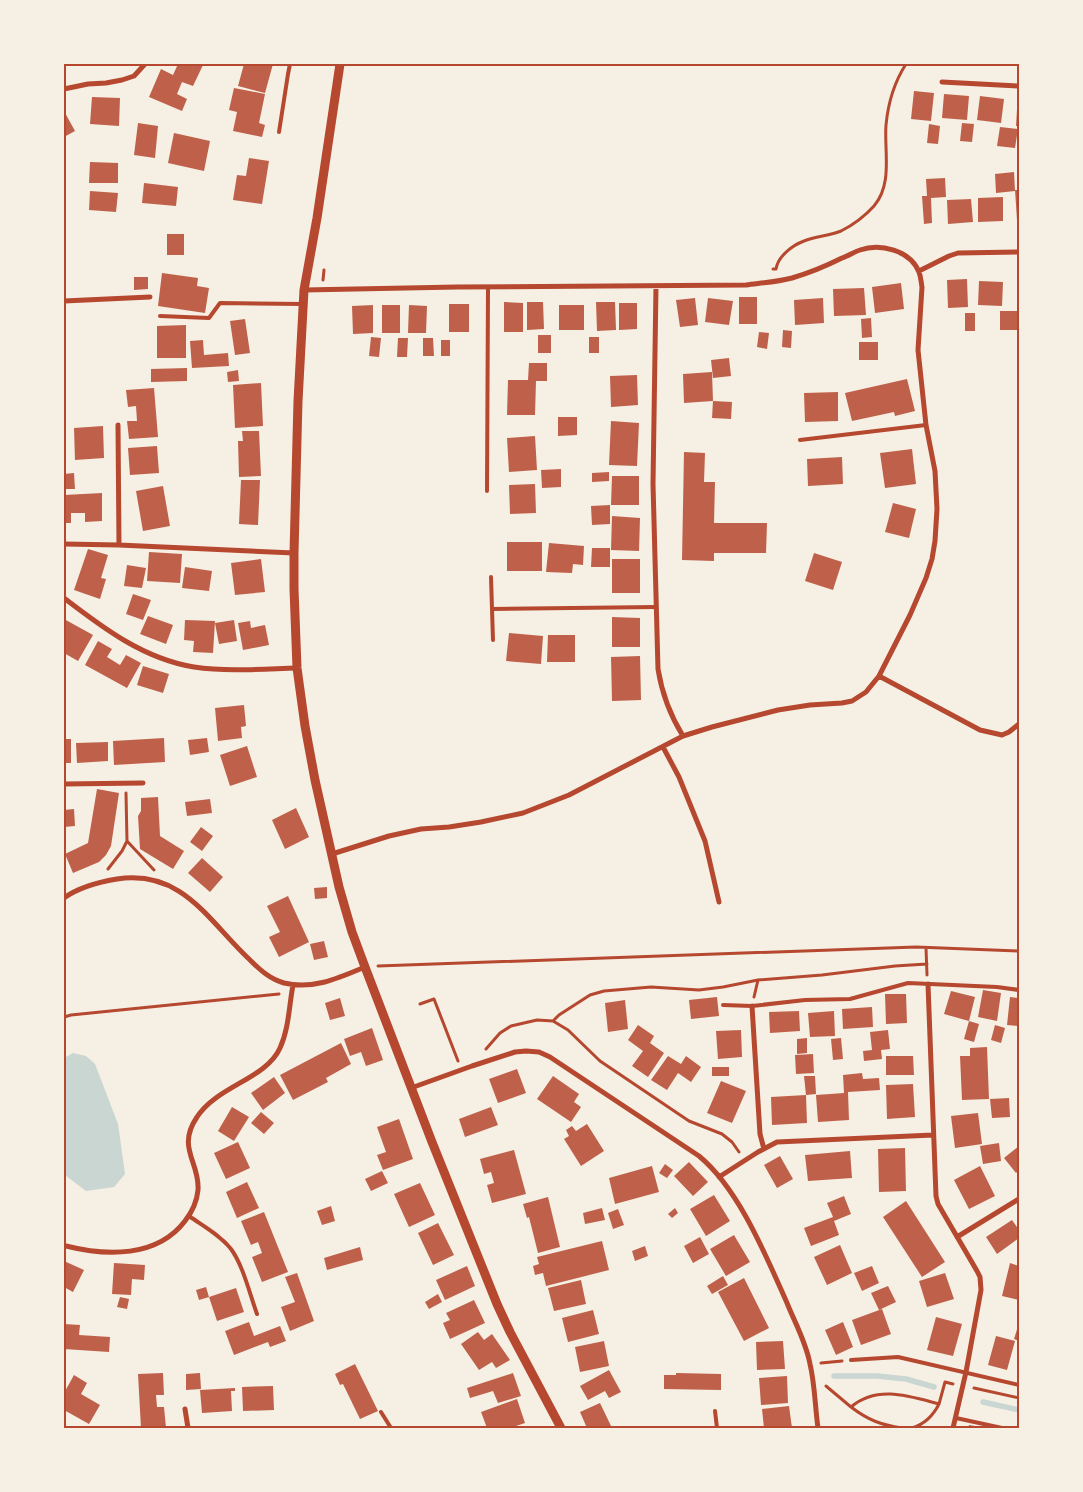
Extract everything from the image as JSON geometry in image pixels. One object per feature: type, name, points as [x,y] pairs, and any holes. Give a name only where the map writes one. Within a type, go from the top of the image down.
[{"type":"street","points":[[64,89],[122,80],[134,76],[145,64]]},
{"type":"street","points":[[340,64],[303,304],[294,553],[297,668],[305,726],[312,765],[345,908],[365,967],[472,1244],[503,1317],[560,1428]]},
{"type":"street","points":[[942,82],[1019,86]]},
{"type":"street","points":[[304,290],[746,285],[791,278],[860,250],[884,247],[903,254],[919,270],[922,287],[918,350],[926,425],[935,471],[937,509],[932,559],[910,615],[879,676],[866,692],[852,701],[778,710],[683,736],[569,795],[523,813],[481,822],[421,829],[374,840],[332,854]]},
{"type":"street","points":[[919,270],[958,253],[1019,252]]},
{"type":"street","points":[[656,286],[654,484],[656,643],[661,688],[671,715],[683,736]]},
{"type":"street","points":[[64,301],[150,297]]},
{"type":"street","points":[[118,425],[119,546]]},
{"type":"street","points":[[64,544],[294,553]]},
{"type":"street","points":[[64,598],[124,641],[169,660],[193,667],[220,669],[297,668]]},
{"type":"street","points":[[879,676],[980,730],[1002,735],[1019,724]]},
{"type":"street","points":[[663,747],[679,777],[705,841],[719,902]]},
{"type":"street","points":[[64,784],[144,783]]},
{"type":"street","points":[[64,898],[82,888],[97,883],[126,878],[142,878],[170,885],[192,900],[258,968],[271,978],[292,984],[309,985],[323,983],[365,967]]},
{"type":"street","points":[[65,1246],[90,1251],[136,1250],[149,1247],[170,1236],[179,1228],[193,1208],[198,1190],[197,1174],[188,1151],[190,1131],[194,1120],[209,1102],[258,1072],[273,1059],[281,1046],[286,1031],[292,984]]},
{"type":"street","points":[[928,984],[936,1200],[977,1270],[982,1290],[953,1428]]},
{"type":"street","points":[[752,1006],[760,1134],[764,1149]]},
{"type":"street","points":[[411,1088],[515,1052],[531,1051],[547,1055],[699,1156],[719,1177],[737,1202],[771,1266],[805,1346],[810,1364],[818,1428]]},
{"type":"street","points":[[719,1177],[777,1142],[933,1135]]},
{"type":"street","points":[[957,1237],[1019,1199]]},
{"type":"street","points":[[185,1409],[188,1428]]},
{"type":"lane","points":[[279,132],[290,64]]},
{"type":"lane","points":[[487,491],[488,287]]},
{"type":"lane","points":[[160,316],[209,318],[220,303],[303,304]]},
{"type":"lane","points":[[800,440],[926,425]]},
{"type":"lane","points":[[491,577],[493,640]]},
{"type":"lane","points":[[492,609],[656,607]]},
{"type":"lane","points":[[723,1005],[752,1006],[805,1000],[850,999],[908,983],[1019,990]]},
{"type":"lane","points":[[189,1216],[214,1233],[232,1250],[239,1262],[257,1314]]},
{"type":"lane","points":[[851,1360],[898,1357],[1019,1385]]},
{"type":"lane","points":[[715,1411],[718,1428]]},
{"type":"lane","points":[[381,1412],[391,1428]]},
{"type":"lane","points":[[956,1418],[1002,1428]]},
{"type":"path","points":[[772,282],[769,270],[776,269],[779,260],[785,253],[803,241],[831,235],[850,226],[879,199],[885,181],[886,124],[895,85],[906,64]]},
{"type":"path","points":[[97,883],[122,851],[127,841],[126,784]]},
{"type":"path","points":[[127,841],[170,885]]},
{"type":"path","points":[[365,967],[926,948],[1019,951]]},
{"type":"path","points":[[926,948],[928,984]]},
{"type":"path","points":[[554,1020],[590,995],[604,991],[651,987],[699,990],[758,980],[927,964]]},
{"type":"path","points":[[64,1017],[291,993]]},
{"type":"path","points":[[420,1004],[434,999],[461,1070]]},
{"type":"path","points":[[810,1364],[851,1360]]},
{"type":"path","points":[[821,1363],[822,1370]]},
{"type":"path","points":[[912,1428],[922,1425],[927,1421],[939,1404],[945,1382],[1019,1398]]},
{"type":"path","points":[[824,1384],[862,1416],[881,1424],[902,1428]]},
{"type":"path","points":[[850,1407],[861,1399],[886,1393],[939,1404]]},
{"type":"shaded area","points":[[73,1053],[86,1056],[95,1064],[118,1124],[125,1174],[114,1187],[86,1191],[65,1175],[64,1058]]},
{"type":"building","points":[[178,64],[203,65],[193,86],[182,82],[177,94],[187,99],[182,111],[149,97],[161,69],[173,75]]},
{"type":"building","points":[[244,64],[273,64],[265,93],[238,86]]},
{"type":"building","points":[[234,88],[265,94],[259,123],[265,125],[262,137],[233,131],[237,112],[229,110]]},
{"type":"building","points":[[914,91],[934,93],[931,121],[911,119]]},
{"type":"building","points":[[1018,93],[1019,126],[1016,126]]},
{"type":"building","points":[[944,94],[969,96],[967,120],[942,118]]},
{"type":"building","points":[[980,96],[1004,99],[1001,123],[977,120]]},
{"type":"building","points":[[92,97],[120,98],[119,126],[90,124]]},
{"type":"building","points":[[64,111],[75,131],[64,137]]},
{"type":"building","points":[[138,123],[158,126],[155,158],[134,155]]},
{"type":"building","points":[[962,123],[974,124],[972,142],[960,141]]},
{"type":"building","points":[[929,124],[940,126],[938,144],[927,143]]},
{"type":"building","points":[[1000,127],[1018,129],[1015,148],[997,146]]},
{"type":"building","points":[[174,133],[210,141],[204,171],[168,163]]},
{"type":"building","points":[[249,158],[269,161],[262,204],[233,200],[237,175],[246,176]]},
{"type":"building","points":[[90,162],[118,163],[118,183],[89,183]]},
{"type":"building","points":[[1014,172],[1015,191],[996,193],[995,174]]},
{"type":"building","points":[[945,178],[946,197],[931,198],[932,223],[924,224],[922,196],[927,196],[926,179]]},
{"type":"building","points":[[144,183],[178,187],[176,206],[142,203]]},
{"type":"building","points":[[1015,190],[1019,190],[1019,220],[1017,220]]},
{"type":"building","points":[[90,191],[118,193],[116,212],[89,210]]},
{"type":"building","points":[[1003,197],[1003,221],[978,222],[978,198]]},
{"type":"building","points":[[971,199],[973,222],[948,224],[947,200]]},
{"type":"building","points":[[167,234],[184,234],[184,255],[167,255]]},
{"type":"building","points":[[162,273],[198,278],[197,286],[209,288],[205,313],[158,306]]},
{"type":"building","points":[[134,277],[148,277],[148,289],[134,290]]},
{"type":"building","points":[[967,279],[968,307],[948,308],[947,280]]},
{"type":"building","points":[[979,281],[1003,282],[1002,306],[978,305]]},
{"type":"building","points":[[901,283],[904,309],[875,313],[872,287]]},
{"type":"building","points":[[864,288],[866,315],[834,316],[833,289]]},
{"type":"building","points":[[739,297],[757,297],[757,324],[739,324]]},
{"type":"building","points":[[695,298],[698,325],[680,327],[676,300]]},
{"type":"building","points":[[708,298],[733,301],[729,325],[705,322]]},
{"type":"building","points":[[823,298],[824,323],[795,325],[794,300]]},
{"type":"building","points":[[504,302],[523,303],[523,332],[504,332]]},
{"type":"building","points":[[527,302],[543,302],[544,329],[527,330]]},
{"type":"building","points":[[596,302],[615,302],[616,330],[597,331]]},
{"type":"building","points":[[619,303],[637,303],[637,329],[619,330]]},
{"type":"building","points":[[449,304],[469,304],[469,332],[449,332]]},
{"type":"building","points":[[373,305],[373,333],[353,334],[352,306]]},
{"type":"building","points":[[382,305],[400,305],[400,333],[382,333]]},
{"type":"building","points":[[409,305],[427,306],[426,333],[408,333]]},
{"type":"building","points":[[559,305],[584,305],[584,330],[559,330]]},
{"type":"building","points":[[1000,311],[1018,311],[1019,330],[1000,330]]},
{"type":"building","points":[[965,313],[975,313],[975,331],[965,331]]},
{"type":"building","points":[[871,318],[872,337],[862,338],[861,319]]},
{"type":"building","points":[[245,319],[250,353],[235,355],[230,321]]},
{"type":"building","points":[[186,325],[186,358],[157,358],[157,326]]},
{"type":"building","points":[[783,330],[792,331],[791,348],[782,347]]},
{"type":"building","points":[[759,332],[769,333],[767,349],[757,347]]},
{"type":"building","points":[[538,335],[551,335],[551,353],[538,353]]},
{"type":"building","points":[[371,337],[381,338],[379,357],[369,356]]},
{"type":"building","points":[[589,337],[599,337],[599,353],[589,353]]},
{"type":"building","points":[[398,338],[408,338],[407,357],[397,357]]},
{"type":"building","points":[[423,338],[433,338],[434,356],[423,356]]},
{"type":"building","points":[[203,340],[204,355],[228,353],[229,366],[192,368],[190,341]]},
{"type":"building","points":[[441,340],[450,340],[450,356],[441,356]]},
{"type":"building","points":[[859,342],[878,342],[878,360],[859,360]]},
{"type":"building","points":[[729,358],[731,376],[713,378],[711,360]]},
{"type":"building","points":[[529,363],[547,363],[547,381],[536,381],[535,415],[507,415],[508,380],[528,380]]},
{"type":"building","points":[[187,368],[187,381],[151,382],[151,369]]},
{"type":"building","points":[[238,370],[239,381],[228,382],[227,372]]},
{"type":"building","points":[[712,372],[713,401],[684,403],[683,374]]},
{"type":"building","points":[[637,375],[638,405],[611,407],[610,376]]},
{"type":"building","points":[[907,379],[915,411],[895,416],[894,412],[852,421],[845,393]]},
{"type":"building","points":[[261,383],[263,426],[235,428],[233,385]]},
{"type":"building","points":[[154,388],[158,437],[129,439],[127,421],[137,421],[136,406],[128,407],[126,390]]},
{"type":"building","points":[[838,392],[838,421],[805,422],[804,393]]},
{"type":"building","points":[[713,401],[732,402],[731,419],[712,418]]},
{"type":"building","points":[[558,417],[577,417],[577,435],[558,436]]},
{"type":"building","points":[[611,421],[639,423],[637,466],[609,465]]},
{"type":"building","points":[[103,426],[104,458],[75,460],[74,428]]},
{"type":"building","points":[[242,431],[259,431],[261,476],[239,477],[238,441],[243,441]]},
{"type":"building","points":[[535,436],[537,470],[509,472],[507,438]]},
{"type":"building","points":[[157,446],[159,473],[130,475],[128,448]]},
{"type":"building","points":[[912,449],[916,484],[885,488],[880,453]]},
{"type":"building","points":[[684,452],[705,453],[704,482],[715,482],[714,523],[767,523],[766,553],[714,553],[714,561],[682,560]]},
{"type":"building","points":[[842,457],[843,484],[808,486],[807,459]]},
{"type":"building","points":[[561,469],[561,487],[542,488],[541,470]]},
{"type":"building","points":[[609,472],[609,481],[592,482],[592,473]]},
{"type":"building","points":[[74,473],[75,489],[64,489],[64,474]]},
{"type":"building","points":[[612,476],[639,476],[639,505],[611,505]]},
{"type":"building","points":[[241,480],[260,480],[258,525],[239,524]]},
{"type":"building","points":[[535,484],[536,513],[510,514],[509,485]]},
{"type":"building","points":[[163,486],[170,526],[143,531],[136,491]]},
{"type":"building","points":[[102,493],[102,521],[85,522],[85,513],[71,513],[71,523],[64,523],[64,495]]},
{"type":"building","points":[[893,503],[916,509],[909,538],[885,532]]},
{"type":"building","points":[[610,505],[610,524],[592,525],[591,506]]},
{"type":"building","points":[[612,516],[640,518],[639,551],[611,550]]},
{"type":"building","points":[[507,542],[542,542],[542,571],[507,571]]},
{"type":"building","points":[[549,543],[584,546],[583,565],[573,564],[572,573],[546,572]]},
{"type":"building","points":[[592,548],[610,548],[610,567],[591,567]]},
{"type":"building","points":[[88,549],[108,555],[101,578],[106,579],[100,599],[74,590]]},
{"type":"building","points":[[149,552],[182,554],[180,583],[147,581]]},
{"type":"building","points":[[814,553],[842,562],[833,590],[805,581]]},
{"type":"building","points":[[261,559],[265,592],[235,595],[231,563]]},
{"type":"building","points":[[612,559],[640,559],[640,593],[612,593]]},
{"type":"building","points":[[127,565],[146,568],[142,588],[124,586]]},
{"type":"building","points":[[185,567],[212,571],[209,591],[182,588]]},
{"type":"building","points":[[133,594],[151,600],[143,620],[126,614]]},
{"type":"building","points":[[148,616],[173,625],[166,644],[140,634]]},
{"type":"building","points":[[612,617],[640,618],[640,647],[612,647]]},
{"type":"building","points":[[64,619],[93,635],[78,661],[64,653]]},
{"type":"building","points":[[185,620],[215,621],[213,653],[193,652],[194,641],[184,640]]},
{"type":"building","points":[[234,620],[237,641],[219,644],[215,623]]},
{"type":"building","points":[[250,621],[251,628],[265,625],[269,645],[243,650],[238,623]]},
{"type":"building","points":[[509,633],[543,636],[541,664],[506,661]]},
{"type":"building","points":[[548,635],[575,635],[575,662],[547,662]]},
{"type":"building","points":[[98,641],[112,649],[107,657],[120,665],[126,655],[141,663],[127,688],[85,665]]},
{"type":"building","points":[[640,656],[641,700],[612,701],[611,657]]},
{"type":"building","points":[[143,666],[169,674],[163,693],[137,685]]},
{"type":"building","points":[[244,705],[246,726],[241,727],[242,738],[218,741],[215,708]]},
{"type":"building","points":[[164,738],[165,762],[114,765],[113,741]]},
{"type":"building","points":[[207,738],[209,752],[190,755],[188,740]]},
{"type":"building","points":[[64,739],[71,739],[71,763],[64,763]]},
{"type":"building","points":[[108,742],[108,761],[77,763],[76,743]]},
{"type":"building","points":[[247,746],[257,777],[230,786],[220,755]]},
{"type":"building","points":[[97,789],[119,793],[111,846],[99,862],[73,873],[65,854],[88,843]]},
{"type":"building","points":[[158,797],[160,836],[184,851],[173,869],[140,849],[138,816],[141,811],[141,798]]},
{"type":"building","points":[[210,799],[212,813],[187,816],[185,802]]},
{"type":"building","points":[[296,808],[309,837],[285,849],[272,820]]},
{"type":"building","points":[[74,809],[75,826],[64,827],[64,810]]},
{"type":"building","points":[[201,827],[213,836],[202,851],[190,842]]},
{"type":"building","points":[[202,858],[223,877],[210,892],[188,873]]},
{"type":"building","points":[[327,887],[327,898],[315,899],[314,888]]},
{"type":"building","points":[[288,896],[309,942],[279,957],[269,937],[280,932],[267,906]]},
{"type":"building","points":[[324,941],[328,957],[314,960],[310,944]]},
{"type":"building","points":[[983,990],[1001,993],[997,1021],[978,1017]]},
{"type":"building","points":[[951,991],[975,997],[969,1021],[944,1014]]},
{"type":"building","points":[[885,994],[906,994],[907,1023],[886,1024]]},
{"type":"building","points":[[717,997],[719,1016],[691,1019],[689,1000]]},
{"type":"building","points":[[1010,997],[1019,998],[1019,1026],[1007,1025]]},
{"type":"building","points":[[340,998],[345,1016],[330,1020],[325,1003]]},
{"type":"building","points":[[625,1000],[628,1029],[608,1032],[605,1003]]},
{"type":"building","points":[[872,1007],[873,1027],[843,1029],[842,1009]]},
{"type":"building","points":[[799,1011],[800,1031],[770,1033],[769,1012]]},
{"type":"building","points":[[834,1011],[835,1036],[810,1037],[808,1013]]},
{"type":"building","points":[[969,1021],[979,1024],[974,1042],[964,1039]]},
{"type":"building","points":[[638,1025],[654,1036],[650,1043],[664,1053],[648,1077],[632,1066],[643,1051],[628,1040]]},
{"type":"building","points":[[995,1025],[1005,1028],[1001,1043],[991,1040]]},
{"type":"building","points":[[372,1028],[383,1060],[366,1066],[361,1052],[350,1056],[344,1039]]},
{"type":"building","points":[[741,1030],[742,1057],[718,1059],[716,1031]]},
{"type":"building","points":[[888,1030],[890,1049],[881,1050],[882,1059],[864,1061],[863,1051],[872,1050],[870,1032]]},
{"type":"building","points":[[807,1038],[807,1053],[797,1054],[797,1039]]},
{"type":"building","points":[[841,1038],[843,1059],[833,1060],[831,1039]]},
{"type":"building","points":[[341,1043],[351,1064],[326,1078],[328,1082],[293,1100],[280,1075]]},
{"type":"building","points":[[987,1047],[989,1099],[962,1100],[960,1056],[970,1056],[970,1048]]},
{"type":"building","points":[[813,1054],[814,1073],[796,1074],[795,1055]]},
{"type":"building","points":[[668,1056],[681,1064],[686,1056],[701,1067],[691,1082],[678,1073],[667,1090],[651,1080]]},
{"type":"building","points":[[886,1056],[913,1056],[914,1075],[886,1075]]},
{"type":"building","points":[[712,1067],[729,1067],[729,1076],[712,1076]]},
{"type":"building","points":[[517,1069],[526,1093],[498,1103],[489,1079]]},
{"type":"building","points":[[862,1073],[863,1079],[879,1078],[880,1090],[848,1092],[849,1120],[818,1122],[816,1095],[844,1093],[843,1075]]},
{"type":"building","points":[[553,1076],[579,1094],[574,1102],[581,1107],[571,1122],[537,1099]]},
{"type":"building","points":[[804,1076],[815,1076],[816,1094],[806,1095]]},
{"type":"building","points":[[274,1077],[285,1093],[263,1110],[251,1093]]},
{"type":"building","points":[[721,1081],[746,1091],[732,1123],[707,1113]]},
{"type":"building","points":[[913,1084],[915,1117],[887,1119],[886,1085]]},
{"type":"building","points":[[806,1095],[807,1123],[772,1125],[771,1097]]},
{"type":"building","points":[[1009,1098],[1010,1117],[992,1118],[990,1099]]},
{"type":"building","points":[[232,1107],[249,1117],[234,1141],[218,1131]]},
{"type":"building","points":[[491,1107],[498,1125],[465,1137],[459,1119]]},
{"type":"building","points":[[261,1112],[274,1123],[264,1134],[251,1123]]},
{"type":"building","points":[[978,1113],[982,1144],[955,1148],[951,1116]]},
{"type":"building","points":[[399,1119],[413,1159],[383,1170],[377,1155],[386,1152],[377,1127]]},
{"type":"building","points":[[587,1124],[604,1151],[581,1166],[564,1139],[569,1136],[566,1130],[572,1126],[576,1131]]},
{"type":"building","points":[[238,1142],[250,1168],[226,1179],[214,1153]]},
{"type":"building","points":[[999,1143],[1001,1161],[983,1164],[980,1146]]},
{"type":"building","points":[[1019,1146],[1019,1170],[1016,1173],[1004,1158]]},
{"type":"building","points":[[905,1148],[906,1191],[879,1192],[878,1149]]},
{"type":"building","points":[[514,1150],[526,1194],[492,1203],[487,1185],[494,1183],[491,1172],[484,1174],[480,1159]]},
{"type":"building","points":[[850,1151],[852,1178],[808,1181],[805,1155]]},
{"type":"building","points":[[780,1156],[793,1179],[777,1188],[764,1165]]},
{"type":"building","points":[[689,1162],[708,1182],[693,1196],[674,1176]]},
{"type":"building","points":[[665,1164],[673,1170],[667,1178],[659,1173]]},
{"type":"building","points":[[652,1166],[659,1192],[615,1204],[609,1178]]},
{"type":"building","points":[[980,1166],[995,1196],[969,1209],[954,1180]]},
{"type":"building","points":[[382,1171],[388,1183],[371,1191],[365,1179]]},
{"type":"building","points":[[247,1182],[259,1208],[237,1218],[226,1192]]},
{"type":"building","points":[[420,1183],[435,1215],[409,1227],[394,1194]]},
{"type":"building","points":[[714,1195],[730,1221],[706,1236],[690,1209]]},
{"type":"building","points":[[844,1196],[851,1214],[834,1221],[839,1235],[811,1246],[804,1228],[833,1217],[827,1203]]},
{"type":"building","points":[[548,1197],[560,1247],[538,1253],[529,1217],[527,1218],[523,1204]]},
{"type":"building","points":[[906,1201],[945,1262],[922,1277],[883,1217]]},
{"type":"building","points":[[331,1206],[335,1221],[322,1225],[317,1211]]},
{"type":"building","points":[[602,1208],[605,1220],[585,1224],[583,1213]]},
{"type":"building","points":[[675,1208],[678,1213],[672,1218],[668,1214]]},
{"type":"building","points":[[618,1209],[624,1225],[613,1229],[608,1213]]},
{"type":"building","points":[[264,1212],[288,1272],[262,1282],[252,1257],[262,1253],[258,1242],[251,1245],[241,1221]]},
{"type":"building","points":[[1012,1220],[1019,1230],[1019,1238],[997,1254],[986,1237]]},
{"type":"building","points":[[438,1223],[454,1255],[433,1265],[418,1233]]},
{"type":"building","points":[[734,1235],[750,1262],[726,1276],[710,1249]]},
{"type":"building","points":[[700,1237],[709,1254],[693,1263],[684,1246]]},
{"type":"building","points":[[602,1241],[609,1270],[546,1286],[543,1273],[535,1275],[533,1266],[539,1264],[537,1257]]},
{"type":"building","points":[[840,1245],[852,1273],[827,1285],[814,1257]]},
{"type":"building","points":[[645,1246],[648,1256],[635,1261],[632,1251]]},
{"type":"building","points":[[360,1247],[363,1260],[327,1270],[324,1258]]},
{"type":"building","points":[[64,1261],[84,1270],[73,1292],[64,1287]]},
{"type":"building","points":[[114,1263],[145,1265],[144,1280],[132,1279],[131,1295],[112,1294]]},
{"type":"building","points":[[1010,1263],[1019,1266],[1019,1300],[1002,1296]]},
{"type":"building","points":[[467,1266],[475,1286],[445,1300],[436,1280]]},
{"type":"building","points":[[872,1266],[879,1283],[862,1291],[854,1273]]},
{"type":"building","points":[[297,1273],[314,1321],[290,1331],[281,1307],[295,1302],[285,1277]]},
{"type":"building","points":[[945,1273],[954,1299],[927,1307],[919,1281]]},
{"type":"building","points":[[723,1276],[728,1285],[712,1294],[707,1286]]},
{"type":"building","points":[[744,1278],[769,1328],[744,1341],[718,1292]]},
{"type":"building","points":[[581,1280],[586,1304],[554,1311],[548,1288]]},
{"type":"building","points":[[888,1286],[896,1302],[879,1310],[871,1293]]},
{"type":"building","points":[[206,1287],[209,1297],[199,1300],[196,1290]]},
{"type":"building","points":[[236,1288],[244,1312],[217,1321],[209,1297]]},
{"type":"building","points":[[438,1294],[442,1302],[429,1309],[425,1302]]},
{"type":"building","points":[[120,1297],[129,1299],[127,1309],[117,1307]]},
{"type":"building","points":[[474,1300],[485,1323],[450,1339],[443,1323],[450,1320],[446,1313]]},
{"type":"building","points":[[882,1309],[891,1334],[861,1345],[852,1320]]},
{"type":"building","points":[[593,1310],[599,1334],[568,1342],[562,1318]]},
{"type":"building","points":[[936,1317],[962,1324],[953,1356],[927,1350]]},
{"type":"building","points":[[249,1322],[254,1336],[280,1326],[286,1341],[270,1347],[268,1342],[234,1355],[225,1331]]},
{"type":"building","points":[[843,1322],[853,1347],[836,1355],[825,1330]]},
{"type":"building","points":[[1019,1323],[1019,1341],[1014,1339]]},
{"type":"building","points":[[64,1324],[80,1325],[79,1335],[110,1337],[109,1352],[64,1349]]},
{"type":"building","points":[[478,1332],[484,1340],[492,1334],[510,1360],[496,1368],[492,1362],[479,1370],[461,1344]]},
{"type":"building","points":[[996,1336],[1015,1341],[1007,1370],[988,1365]]},
{"type":"building","points":[[604,1341],[609,1366],[580,1372],[575,1347]]},
{"type":"building","points":[[783,1341],[785,1369],[757,1370],[756,1342]]},
{"type":"building","points":[[355,1364],[378,1411],[360,1419],[343,1384],[340,1385],[335,1374]]},
{"type":"building","points":[[609,1370],[621,1392],[609,1398],[605,1391],[588,1400],[580,1386]]},
{"type":"building","points":[[163,1373],[164,1395],[156,1395],[157,1407],[164,1407],[166,1428],[141,1428],[138,1374]]},
{"type":"building","points":[[200,1373],[201,1389],[186,1390],[186,1374]]},
{"type":"building","points":[[513,1373],[521,1396],[498,1403],[493,1391],[470,1398],[467,1388]]},
{"type":"building","points":[[676,1373],[721,1374],[721,1390],[664,1389],[664,1375],[676,1375]]},
{"type":"building","points":[[74,1375],[87,1383],[81,1394],[100,1405],[89,1424],[64,1410],[64,1393]]},
{"type":"building","points":[[787,1376],[788,1403],[761,1405],[759,1378]]},
{"type":"building","points":[[273,1386],[274,1410],[243,1411],[242,1387]]},
{"type":"building","points":[[235,1388],[235,1391],[231,1391],[232,1411],[202,1413],[200,1390]]},
{"type":"building","points":[[517,1399],[525,1423],[510,1428],[487,1428],[481,1412]]},
{"type":"building","points":[[600,1403],[612,1428],[587,1428],[580,1412]]},
{"type":"building","points":[[789,1406],[792,1428],[764,1428],[762,1409]]},
{"type":"building","points":[[969,1425],[981,1427],[968,1428]]},
{"type":"waterway","points":[[834,1376],[877,1376],[906,1379],[934,1387]]},
{"type":"waterway","points":[[983,1402],[1019,1410]]}]
